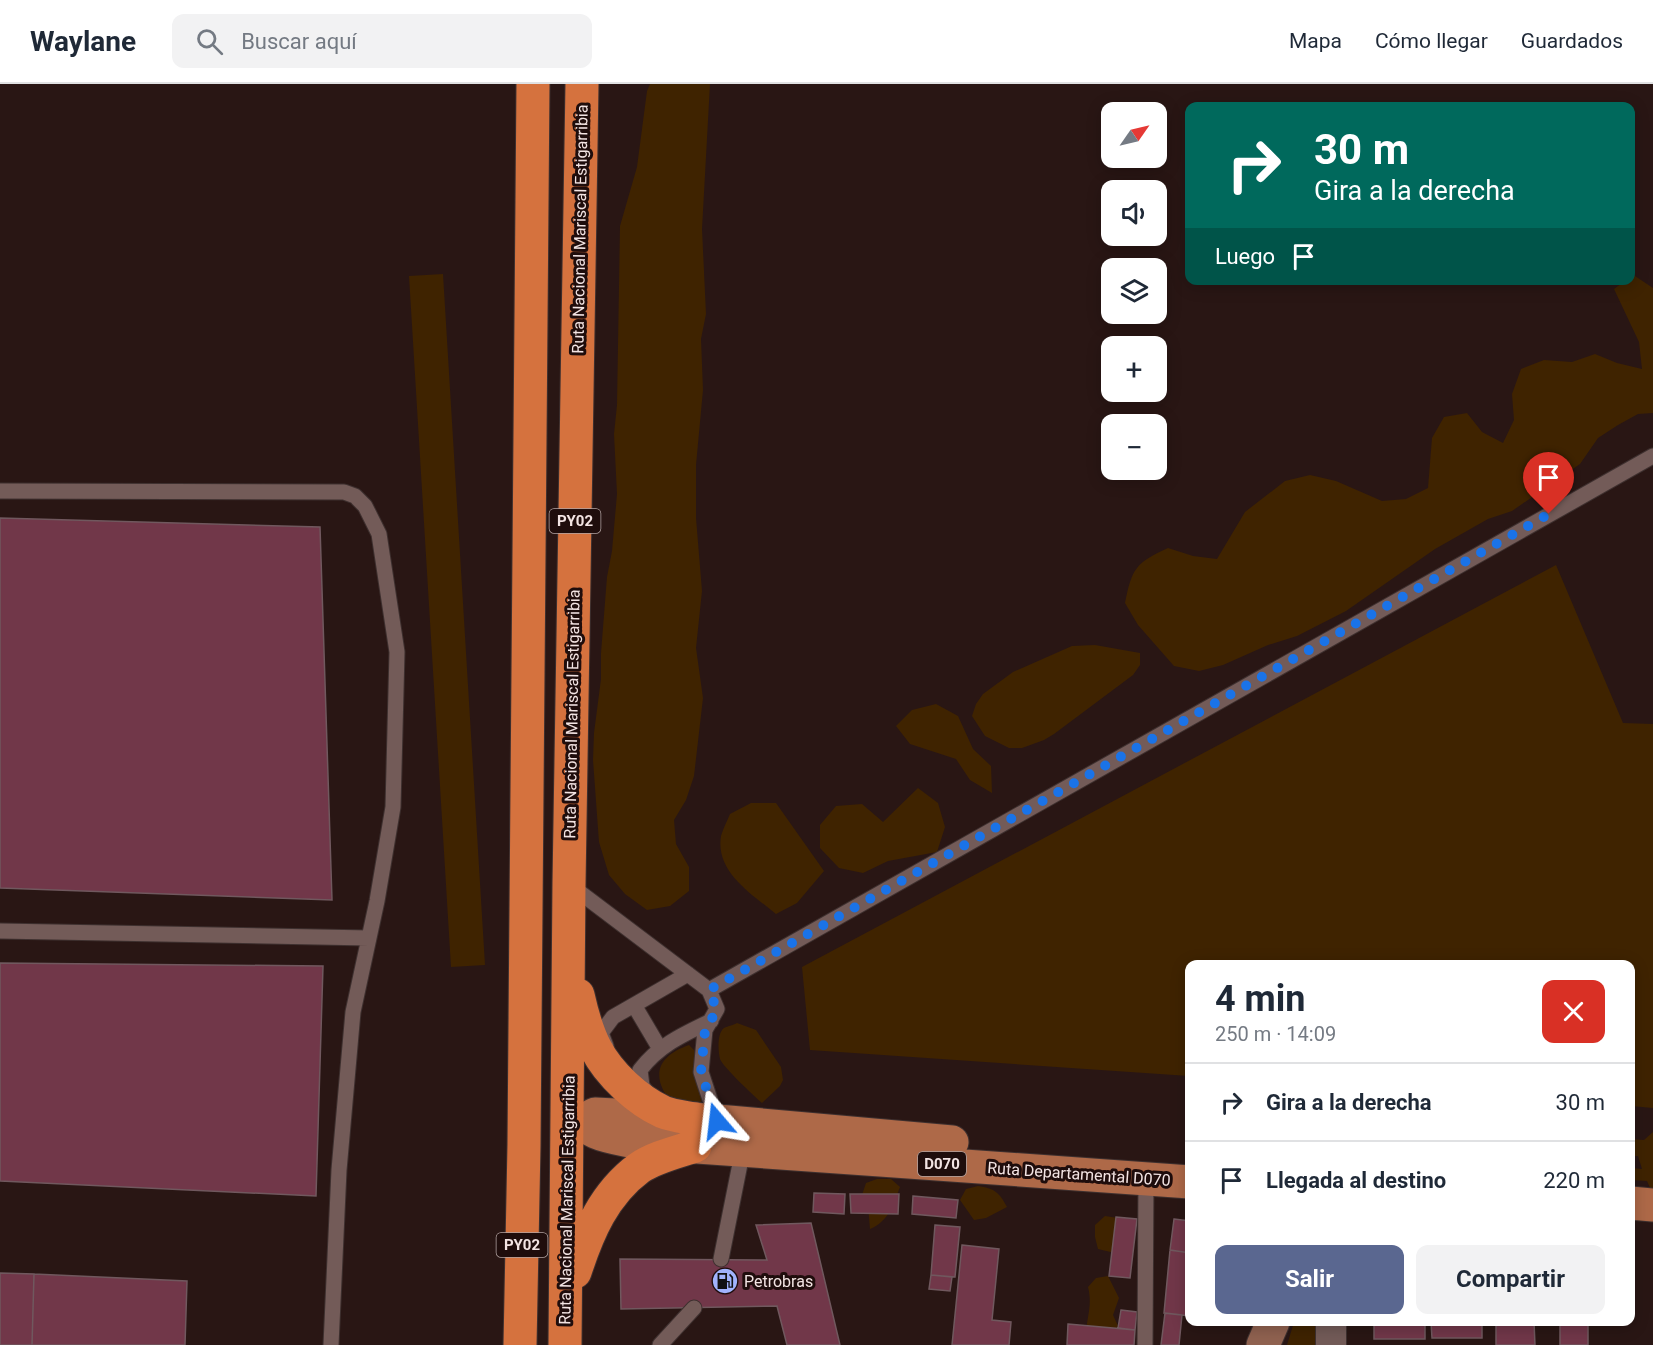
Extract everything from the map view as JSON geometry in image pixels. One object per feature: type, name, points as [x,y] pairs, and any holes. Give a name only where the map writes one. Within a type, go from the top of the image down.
[{"type":"highway","name":"PY02","points":[[520,1345],[533,84]]},
{"type":"highway","name":"Ruta Nacional Mariscal Estigarribia","points":[[565,1345],[571,1121],[569,884],[582,84]]},
{"type":"highway","points":[[528,700],[542,785],[538,1035],[543,1071],[571,1121],[543,1156],[537,1183],[537,1345]]},
{"type":"highway","points":[[566,1303],[583,1248],[602,1206],[640,1167],[668,1154],[693,1124],[636,1094],[613,1072],[596,1049],[584,1018],[569,959]]},
{"type":"main road","name":"Ruta Departamental D070","points":[[571,1121],[595,1114],[1185,1164]]},
{"type":"main road","name":"Ruta Departamental D070","points":[[693,1124],[743,1149],[1185,1182]]},
{"type":"main road","points":[[1635,1203],[1653,1205]]},
{"type":"street","points":[[1263,1345],[1271,1326]]},
{"type":"street","points":[[1331,1326],[1331,1345]]},
{"type":"lane","points":[[709,990],[1653,456]]},
{"type":"lane","points":[[0,491],[344,492],[355,496],[374,519],[379,534],[397,652],[393,807],[353,1012],[339,1170],[332,1345]]},
{"type":"lane","points":[[569,884],[709,990],[717,1010],[711,1021],[705,1030],[693,1124],[642,1086],[640,1070],[648,1059],[670,1041],[711,1021]]},
{"type":"lane","points":[[0,932],[369,938]]},
{"type":"lane","points":[[636,1094],[609,1056],[601,1033],[613,1017],[688,974]]},
{"type":"lane","points":[[634,1005],[660,1049]]},
{"type":"lane","points":[[721,1259],[743,1149]]},
{"type":"lane","points":[[1145,1345],[1146,1179]]},
{"type":"lane","points":[[660,1345],[694,1308]]},
{"type":"shaded area","points":[[650,84],[710,84],[702,229],[706,314],[701,339],[703,390],[696,465],[696,518],[702,591],[696,648],[703,698],[694,776],[686,800],[674,820],[676,844],[689,867],[689,891],[670,906],[647,910],[625,894],[609,875],[599,842],[593,760],[607,577],[612,551],[617,494],[614,434],[617,405],[620,226],[637,167],[647,91]]},
{"type":"shaded area","points":[[443,274],[485,965],[451,967],[409,276]]},
{"type":"shaded area","points":[[1635,276],[1653,288],[1653,413],[1638,414],[1618,425],[1598,438],[1580,464],[1512,511],[1488,519],[1435,549],[1346,611],[1297,636],[1268,645],[1223,665],[1199,671],[1174,666],[1138,625],[1125,603],[1130,582],[1142,563],[1168,548],[1193,556],[1217,559],[1245,512],[1285,481],[1310,475],[1336,481],[1382,501],[1406,499],[1428,488],[1432,438],[1444,417],[1467,413],[1482,432],[1503,443],[1514,420],[1512,394],[1521,369],[1544,360],[1572,362],[1595,354],[1617,363],[1642,369],[1639,342],[1614,289],[1620,285],[1635,285]]},
{"type":"shaded area","points":[[1556,565],[1623,723],[1653,724],[1653,1108],[1635,1106],[1635,960],[1185,960],[1185,1076],[810,1050],[802,967]]},
{"type":"shaded area","points":[[1095,645],[1140,653],[1140,665],[1133,675],[1044,740],[1022,748],[1009,748],[985,736],[972,716],[983,694],[1013,672],[1072,646]]},
{"type":"shaded area","points":[[936,704],[958,716],[973,749],[991,766],[992,793],[970,780],[956,759],[910,744],[896,726],[912,710]]},
{"type":"shaded area","points":[[918,788],[938,803],[945,827],[937,852],[888,861],[863,873],[839,868],[820,848],[820,825],[836,806],[862,804],[883,822]]},
{"type":"shaded area","points":[[751,803],[776,803],[824,871],[797,903],[776,914],[737,881],[724,861],[721,849],[721,836],[730,814]]},
{"type":"shaded area","points":[[737,1023],[756,1030],[781,1067],[783,1080],[780,1086],[762,1103],[732,1075],[720,1059],[720,1034],[724,1028]]},
{"type":"shaded area","points":[[689,1045],[694,1050],[704,1095],[701,1102],[694,1107],[668,1098],[659,1072],[665,1059]]},
{"type":"shaded area","points":[[1653,1132],[1653,1190],[1647,1181],[1635,1180],[1635,1168],[1642,1169],[1638,1156],[1635,1156],[1635,1139],[1644,1140]]},
{"type":"shaded area","points":[[877,1179],[891,1179],[900,1187],[886,1217],[870,1229],[868,1205],[862,1195],[866,1183]]},
{"type":"shaded area","points":[[978,1186],[996,1192],[1007,1207],[986,1218],[974,1220],[960,1200],[966,1189]]},
{"type":"shaded area","points":[[1105,1216],[1118,1218],[1123,1255],[1098,1249],[1095,1225]]},
{"type":"shaded area","points":[[1108,1276],[1119,1298],[1113,1315],[1118,1326],[1110,1337],[1086,1337],[1090,1306],[1088,1287],[1096,1278]]},
{"type":"shaded area","points":[[1293,1326],[1319,1326],[1319,1345],[1287,1345]]},
{"type":"building","points":[[0,518],[320,527],[332,900],[0,888]]},
{"type":"building","points":[[0,963],[323,966],[316,1196],[0,1181]]},
{"type":"building","points":[[814,1193],[845,1194],[844,1214],[813,1212]]},
{"type":"building","points":[[850,1194],[899,1194],[898,1214],[851,1213]]},
{"type":"building","points":[[913,1196],[958,1200],[956,1218],[912,1214]]},
{"type":"building","points":[[1116,1217],[1137,1219],[1130,1278],[1109,1276]]},
{"type":"building","points":[[1174,1219],[1185,1220],[1185,1252],[1170,1250]]},
{"type":"building","points":[[811,1223],[840,1345],[787,1345],[777,1306],[621,1309],[620,1259],[767,1260],[756,1225]]},
{"type":"building","points":[[935,1225],[960,1227],[955,1277],[931,1275]]},
{"type":"building","points":[[962,1245],[999,1249],[992,1320],[1011,1322],[1009,1345],[952,1345]]},
{"type":"building","points":[[1170,1250],[1185,1252],[1185,1315],[1164,1313]]},
{"type":"building","points":[[0,1273],[34,1274],[32,1345],[0,1345]]},
{"type":"building","points":[[34,1274],[187,1281],[185,1345],[32,1345]]},
{"type":"building","points":[[931,1275],[952,1277],[950,1291],[929,1289]]},
{"type":"building","points":[[1121,1310],[1137,1312],[1135,1330],[1118,1328]]},
{"type":"building","points":[[1165,1313],[1182,1315],[1179,1345],[1161,1345]]},
{"type":"building","points":[[1068,1324],[1135,1330],[1134,1345],[1067,1345]]},
{"type":"building","points":[[1374,1326],[1425,1326],[1425,1339],[1374,1339]]},
{"type":"building","points":[[1431,1326],[1482,1326],[1482,1338],[1432,1338]]},
{"type":"building","points":[[1496,1326],[1534,1326],[1535,1345],[1496,1345]]},
{"type":"building","points":[[1560,1326],[1588,1326],[1588,1345],[1560,1345]]},
{"type":"place","name":"Petrobras","points":[[725,1281]]},
{"type":"route","points":[[717,1121],[701,1072],[705,1030],[717,1010],[709,990],[1549,514]]}]
